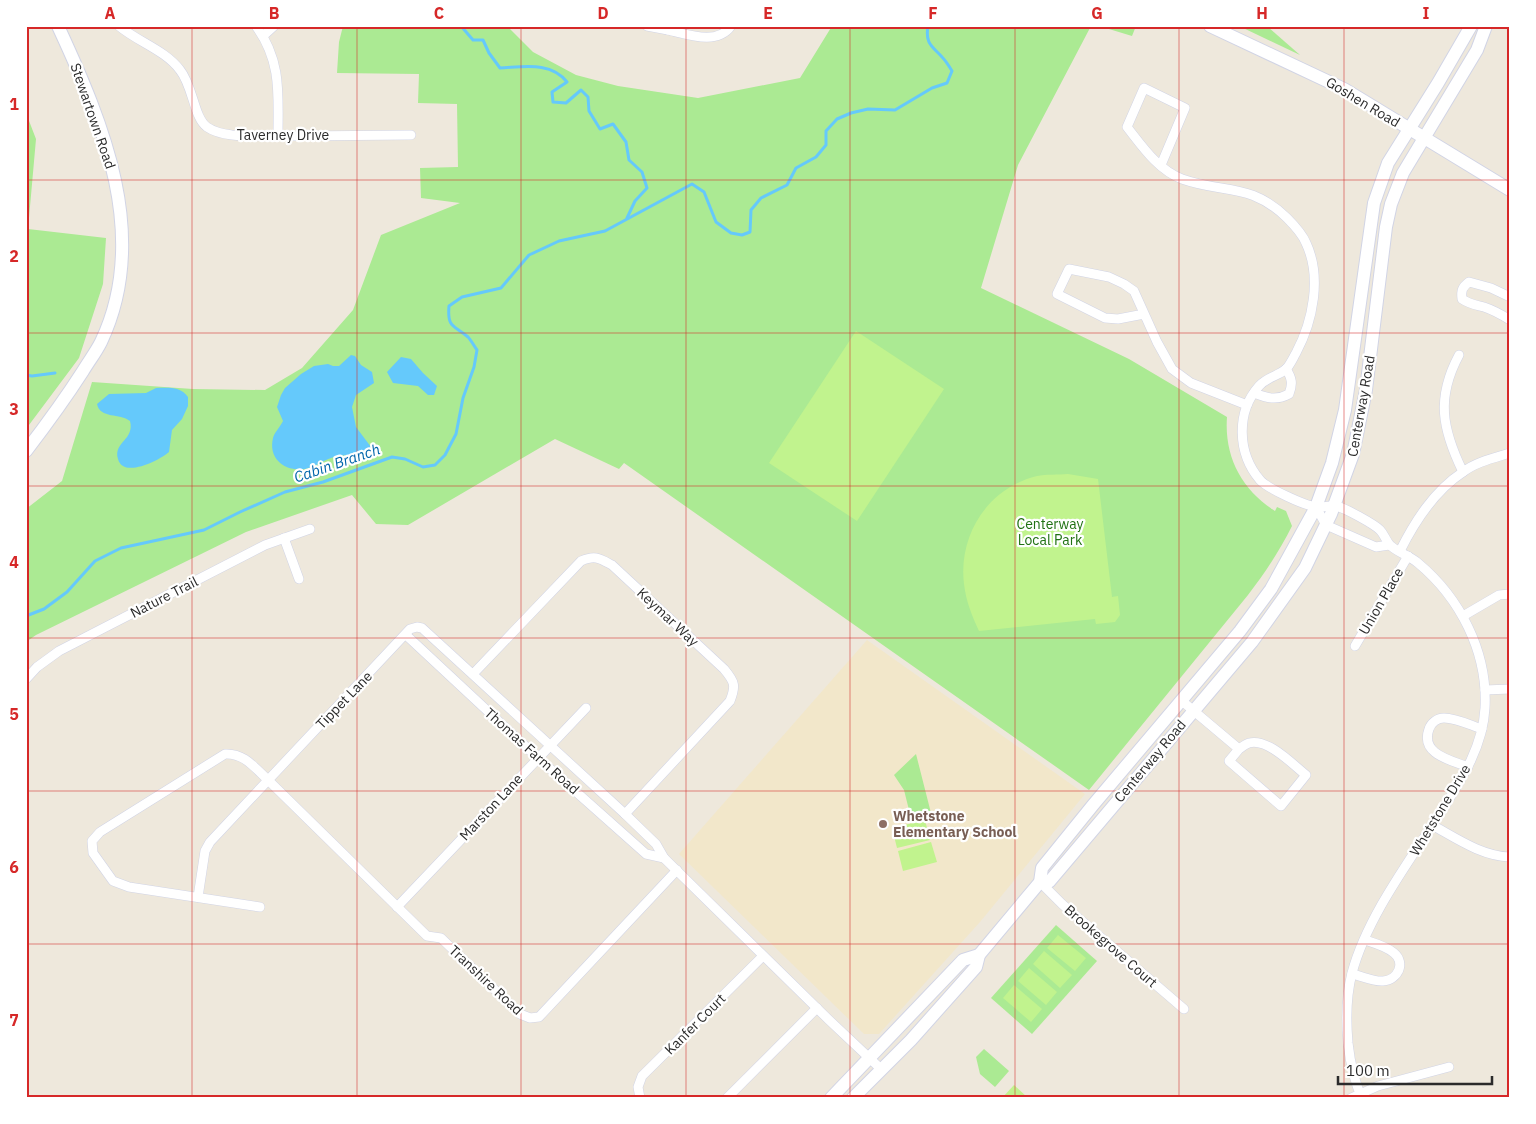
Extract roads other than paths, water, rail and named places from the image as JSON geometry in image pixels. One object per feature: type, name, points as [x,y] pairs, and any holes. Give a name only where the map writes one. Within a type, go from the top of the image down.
[{"type":"street","name":"Stewartown Road","points":[[26,451],[62,405],[100,342],[113,309],[122,260],[122,228],[107,146],[86,87],[58,26]]},
{"type":"street","name":"Taverney Drive","points":[[119,26],[170,59],[181,70],[189,84],[198,115],[207,127],[219,133],[278,136],[411,135]]},
{"type":"street","points":[[256,26],[274,58],[278,101],[278,136]]},
{"type":"street","points":[[263,36],[274,26]]},
{"type":"street","points":[[647,26],[672,28],[706,38],[718,36],[731,26]]},
{"type":"street","name":"Goshen Road","points":[[1210,26],[1344,89],[1510,190]]},
{"type":"street","name":"Centerway Road","points":[[853,1098],[911,1040],[976,967],[979,954],[1040,882],[1042,868],[1240,631],[1271,589],[1316,507],[1332,463],[1345,410],[1374,203],[1388,163],[1410,130],[1466,36],[1470,26]]},
{"type":"street","name":"Centerway Road","points":[[1040,882],[1049,882],[1252,642],[1305,568],[1335,506],[1354,454],[1366,390],[1386,227],[1391,204],[1403,173],[1477,50],[1486,26]]},
{"type":"street","points":[[1161,165],[1185,108],[1144,88],[1127,127],[1150,155],[1161,165],[1179,178],[1206,185],[1240,190],[1266,200],[1290,221],[1307,244],[1315,280],[1314,297],[1308,324],[1300,345],[1286,369],[1271,376],[1254,393],[1243,415],[1242,435],[1250,463],[1260,479],[1279,492],[1316,507],[1326,525]]},
{"type":"street","points":[[1144,314],[1118,319],[1105,318],[1058,294],[1069,269],[1109,278],[1124,284],[1134,291],[1172,369],[1191,383],[1247,405]]},
{"type":"street","points":[[1510,297],[1491,288],[1469,282],[1461,292],[1462,299],[1468,303],[1484,307],[1510,320]]},
{"type":"street","points":[[1459,354],[1447,382],[1444,402],[1447,435],[1463,472]]},
{"type":"street","points":[[1254,393],[1268,398],[1280,399],[1289,394],[1293,385],[1291,376],[1286,369]]},
{"type":"street","name":"Union Place","points":[[1355,646],[1404,554],[1412,526],[1426,507],[1463,472],[1487,460],[1510,452]]},
{"type":"street","name":"Whetstone Drive","points":[[1316,507],[1335,506],[1363,519],[1381,531],[1389,545],[1417,562],[1436,580],[1463,616],[1478,651],[1485,690],[1486,710],[1482,729],[1468,767],[1384,901],[1364,940],[1352,974],[1347,1023],[1350,1057],[1361,1095]]},
{"type":"street","name":"Whetstone Drive","points":[[1326,525],[1376,547],[1389,545]]},
{"type":"street","name":"Nature Trail","points":[[26,679],[37,667],[59,651],[265,545],[310,529]]},
{"type":"street","points":[[284,538],[299,579]]},
{"type":"street","name":"Keymar Way","points":[[473,674],[581,560],[591,556],[601,558],[612,565],[724,669],[732,678],[735,689],[730,701],[624,814]]},
{"type":"street","points":[[1463,616],[1499,596],[1510,594]]},
{"type":"street","name":"Tippet Lane","points":[[268,780],[410,629],[417,626],[422,628]]},
{"type":"street","name":"Thomas Farm Road","points":[[422,628],[551,744],[656,844],[664,858],[882,1069]]},
{"type":"street","name":"Thomas Farm Road","points":[[406,634],[538,758],[646,854],[664,858]]},
{"type":"street","points":[[1485,690],[1510,689]]},
{"type":"street","points":[[1182,701],[1239,749]]},
{"type":"street","name":"Marston Lane","points":[[397,907],[586,708]]},
{"type":"street","points":[[1468,767],[1439,756],[1430,750],[1426,742],[1429,727],[1437,719],[1445,718],[1482,729]]},
{"type":"street","points":[[1260,742],[1270,747],[1306,774],[1281,806],[1229,761],[1239,749],[1248,743],[1260,742]]},
{"type":"street","name":"Transhire Road","points":[[260,907],[129,887],[113,881],[93,853],[92,841],[100,832],[225,754],[235,754],[246,759],[427,936],[441,938],[520,1014],[530,1018],[539,1017],[677,870]]},
{"type":"street","points":[[198,897],[205,851],[210,842],[268,780]]},
{"type":"street","points":[[1432,825],[1479,850],[1493,855],[1510,857]]},
{"type":"street","name":"Brookegrove Court","points":[[1040,882],[1062,904],[1184,1009]]},
{"type":"street","points":[[1352,974],[1383,981],[1396,976],[1400,969],[1399,961],[1394,953],[1364,940]]},
{"type":"street","name":"Centerway Road","points":[[831,1098],[963,960],[979,954]]},
{"type":"street","name":"Kanfer Court","points":[[640,1098],[638,1087],[642,1076],[764,956]]},
{"type":"street","points":[[728,1098],[817,1008]]},
{"type":"street","points":[[1351,1098],[1378,1086],[1448,1067]]},
{"type":"water","points":[[351,355],[355,356],[361,365],[372,372],[374,383],[356,395],[352,407],[356,427],[371,447],[369,451],[328,459],[305,469],[291,468],[280,463],[273,452],[272,445],[274,436],[283,421],[277,407],[285,388],[314,366],[328,364],[339,366]]},
{"type":"water","points":[[401,357],[411,359],[437,386],[434,395],[428,395],[418,386],[393,383],[387,372]]},
{"type":"water","points":[[156,388],[174,388],[185,393],[188,397],[188,406],[182,419],[172,430],[169,452],[142,466],[134,468],[121,465],[117,453],[130,433],[130,421],[102,412],[97,404],[109,394],[146,393]]},
{"type":"waterway","points":[[461,26],[473,40],[483,40],[489,53],[500,68],[527,66],[553,71],[567,82],[552,92],[553,102],[566,103],[581,90],[588,97],[589,111],[600,129],[613,124],[626,142],[629,160],[642,172],[647,188],[635,201],[627,218]]},
{"type":"waterway","name":"Cabin Branch","points":[[26,616],[44,609],[67,592],[95,561],[121,548],[204,530],[285,492],[323,482],[392,457],[405,459],[423,467],[435,465],[445,455],[456,434],[463,398],[474,367],[477,350],[468,337],[450,322],[449,306],[462,297],[501,288],[529,255],[559,241],[605,231],[692,184],[704,192],[716,222],[731,233],[742,235],[750,232],[751,210],[761,198],[787,185],[796,168],[816,157],[826,145],[826,131],[837,119],[868,109],[895,110],[932,88],[947,83],[952,71],[928,41],[928,26]]},
{"type":"waterway","points":[[26,375],[55,373]]},
{"type":"place","name":"Whetstone Elementary School","points":[[883,824]]},
{"type":"park label","name":"Centerway Local Park","points":[[1050,532]]}]
